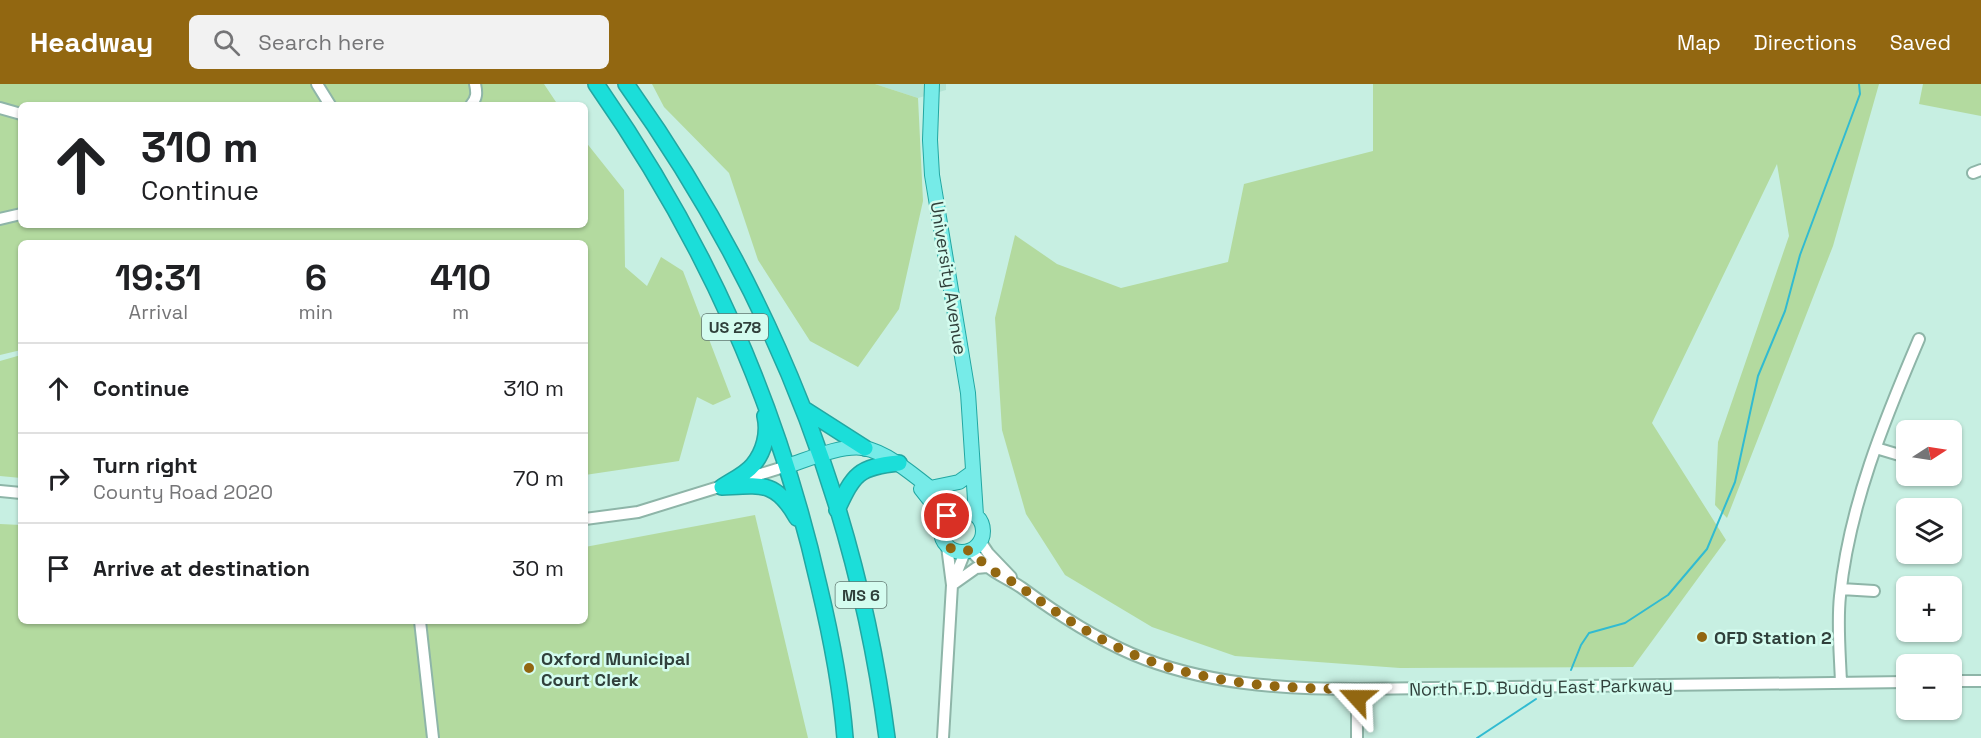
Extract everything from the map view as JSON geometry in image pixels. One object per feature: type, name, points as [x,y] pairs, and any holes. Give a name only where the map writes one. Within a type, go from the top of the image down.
[{"type":"highway","name":"US 278","points":[[596,84],[668,195],[704,262],[736,328],[787,466]]},
{"type":"highway","name":"US 278","points":[[626,84],[696,188],[738,263],[774,338],[821,454]]},
{"type":"highway","points":[[722,487],[752,467],[766,438],[766,424],[754,373]]},
{"type":"highway","points":[[804,408],[865,448]]},
{"type":"highway","name":"MS 6","points":[[821,454],[857,577],[877,670],[887,738]]},
{"type":"highway","points":[[837,510],[848,486],[856,476],[877,465],[899,464]]},
{"type":"highway","name":"MS 6","points":[[787,466],[809,541],[831,636],[845,738]]},
{"type":"highway","points":[[722,487],[759,485],[776,491],[789,503],[809,541]]},
{"type":"main road","name":"University Avenue","points":[[932,84],[930,140],[932,175],[968,393],[976,515]]},
{"type":"main road","points":[[787,466],[821,454],[852,448],[865,448],[899,464],[960,510],[976,515],[982,527],[972,548],[952,550],[947,546],[941,534],[943,522],[952,512],[960,510]]},
{"type":"main road","name":"University Avenue","points":[[960,510],[973,472]]},
{"type":"main road","points":[[930,488],[959,482],[973,472]]},
{"type":"main road","points":[[913,476],[943,522]]},
{"type":"street","points":[[317,84],[328,102]]},
{"type":"street","points":[[474,102],[477,92],[475,84]]},
{"type":"street","points":[[0,108],[18,113]]},
{"type":"street","points":[[0,219],[18,215]]},
{"type":"street","points":[[1841,683],[1841,589],[1854,513],[1876,448],[1919,339]]},
{"type":"street","points":[[1876,448],[1896,454]]},
{"type":"street","points":[[588,519],[638,512],[787,466]]},
{"type":"street","points":[[0,491],[18,493]]},
{"type":"street","points":[[943,738],[952,585],[947,546]]},
{"type":"street","points":[[972,548],[987,567],[1019,586]]},
{"type":"street","points":[[952,585],[972,548]]},
{"type":"street","points":[[972,548],[988,553],[1019,586]]},
{"type":"street","points":[[952,585],[976,568],[987,567]]},
{"type":"street","name":"North F.D. Buddy East Parkway","points":[[1019,586],[1037,600],[1132,654],[1172,668],[1268,686],[1357,689],[1896,682]]},
{"type":"street","points":[[1841,589],[1874,591]]},
{"type":"street","points":[[420,624],[433,738]]},
{"type":"street","points":[[1962,681],[1981,681]]},
{"type":"street","points":[[1357,689],[1357,738]]},
{"type":"shaded area","points":[[875,84],[946,84],[946,90],[918,98]]},
{"type":"green space","points":[[0,84],[544,84],[556,102],[18,102],[18,228],[588,228],[588,145],[624,190],[625,267],[647,286],[661,257],[683,271],[731,397],[713,405],[697,397],[679,461],[588,475],[588,240],[18,240],[18,351],[0,355]]},
{"type":"green space","points":[[652,84],[875,84],[918,98],[923,201],[899,309],[858,367],[810,341],[758,260],[729,173],[664,107]]},
{"type":"green space","points":[[1373,84],[1879,84],[1833,246],[1727,518],[1715,505],[1718,442],[1789,236],[1777,164],[1652,423],[1726,540],[1633,667],[1400,668],[1235,656],[1152,627],[1065,575],[1026,514],[1002,430],[995,318],[1015,235],[1057,264],[1121,288],[1228,262],[1244,184],[1373,151]]},
{"type":"green space","points":[[1923,84],[1981,84],[1981,116],[1919,104]]},
{"type":"green space","points":[[18,356],[18,478],[0,476],[0,361]]},
{"type":"green space","points":[[755,515],[808,738],[0,738],[0,524],[18,525],[18,624],[588,624],[588,546]]},
{"type":"waterway","points":[[1571,670],[1581,645],[1589,633],[1625,623],[1668,595],[1707,549],[1735,482],[1758,376],[1785,311],[1800,255],[1860,94],[1859,84]]},
{"type":"waterway","points":[[1477,738],[1536,699]]},
{"type":"place","name":"OFD Station 2","points":[[1702,637]]},
{"type":"place","name":"Oxford Municipal Court Clerk","points":[[529,668]]},
{"type":"route","points":[[947,516],[941,528],[941,534],[943,541],[952,550],[964,552],[970,550],[987,567],[1037,600],[1132,654],[1172,668],[1221,679],[1268,686],[1357,689],[1357,698]]}]
